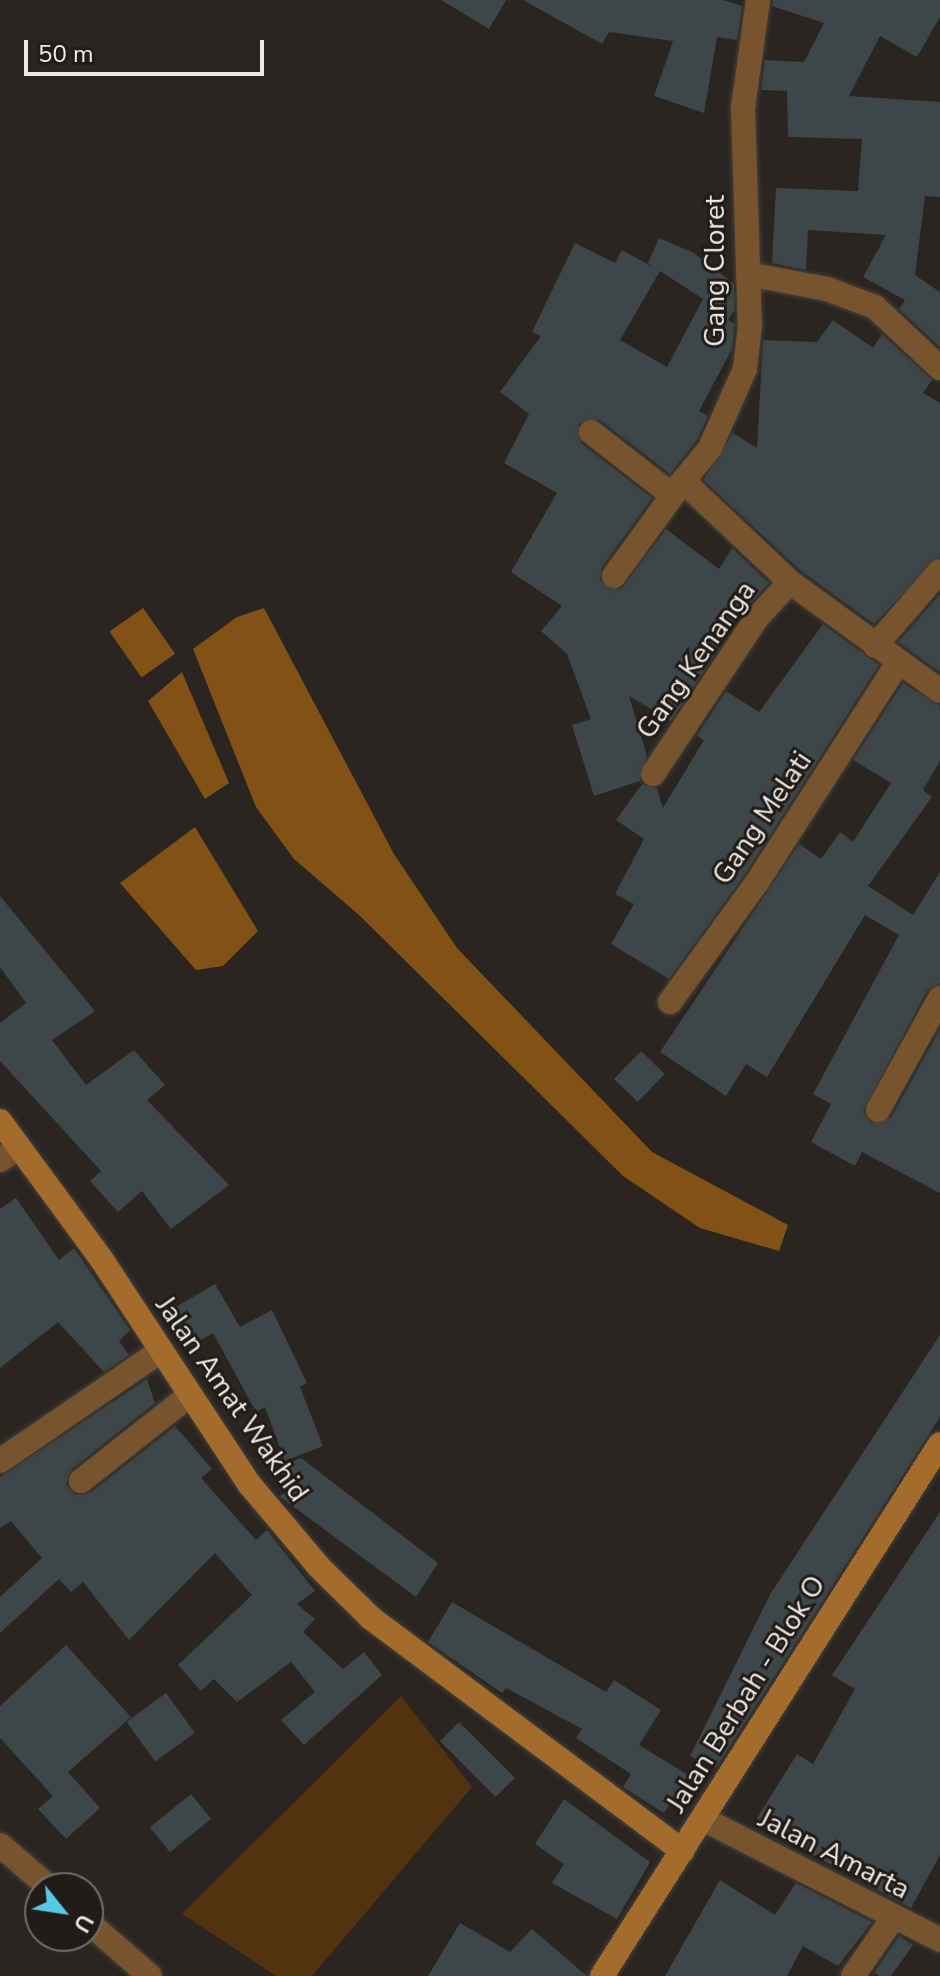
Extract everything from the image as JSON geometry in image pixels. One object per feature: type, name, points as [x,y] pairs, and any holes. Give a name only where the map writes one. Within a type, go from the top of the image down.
[{"type":"street","name":"Gang Cloret","points":[[614,576],[677,487],[710,448],[745,369],[748,274],[743,108],[758,0]]},
{"type":"street","points":[[748,274],[827,289],[875,307],[940,368]]},
{"type":"street","points":[[591,432],[677,487],[790,582],[940,691]]},
{"type":"street","points":[[875,646],[940,571]]},
{"type":"street","name":"Gang Kenanga","points":[[653,774],[756,619],[790,582]]},
{"type":"street","name":"Gang Melati","points":[[670,1002],[758,881],[898,663]]},
{"type":"street","points":[[878,1110],[940,998]]},
{"type":"street","name":"Jalan Amat Wakhid","points":[[0,1121],[9,1154],[102,1260],[159,1352],[250,1485],[371,1618],[682,1851]]},
{"type":"street","points":[[0,1461],[159,1352]]},
{"type":"street","points":[[81,1481],[190,1395]]},
{"type":"street","name":"Jalan Berbah - Blok O","points":[[602,1976],[940,1444]]},
{"type":"street","name":"Jalan Amarta","points":[[703,1819],[940,1940]]},
{"type":"street","points":[[0,1845],[31,1872]]},
{"type":"street","points":[[853,1976],[893,1918]]},
{"type":"street","points":[[104,1936],[150,1976]]},
{"type":"shaded area","points":[[143,608],[175,654],[142,677],[109,632]]},
{"type":"shaded area","points":[[264,608],[394,854],[457,948],[652,1152],[788,1225],[779,1251],[700,1228],[623,1176],[359,915],[294,859],[256,807],[193,649],[237,617]]},
{"type":"shaded area","points":[[182,672],[229,783],[205,799],[148,701]]},
{"type":"shaded area","points":[[195,827],[258,931],[223,966],[196,970],[120,883]]},
{"type":"shaded area","points":[[401,1696],[472,1787],[312,1976],[276,1976],[182,1914]]},
{"type":"building","points":[[441,0],[506,0],[489,29]]},
{"type":"building","points":[[523,0],[723,0],[742,6],[737,40],[717,37],[704,113],[654,96],[673,41],[609,32],[602,44]]},
{"type":"building","points":[[773,0],[940,0],[940,17],[917,57],[880,36],[849,96],[940,102],[940,197],[925,196],[915,275],[940,292],[940,347],[899,309],[905,300],[863,277],[886,235],[808,230],[806,270],[772,263],[776,188],[858,191],[862,139],[788,137],[787,91],[761,90],[765,60],[804,62],[824,23],[772,6]]},
{"type":"building","points":[[659,238],[694,253],[734,284],[735,310],[728,320],[735,324],[732,349],[699,411],[708,416],[697,440],[670,474],[600,420],[579,423],[581,443],[652,498],[602,567],[600,581],[621,589],[666,529],[719,569],[732,548],[769,583],[714,644],[719,648],[671,721],[629,696],[647,756],[640,781],[594,796],[572,725],[591,719],[567,654],[541,631],[562,606],[511,572],[557,493],[504,463],[529,414],[500,392],[541,336],[532,332],[575,243],[615,263],[622,250],[655,268],[648,263]],"holes":[[[660,271],[703,299],[667,367],[620,340]]]},
{"type":"building","points":[[833,320],[873,348],[882,334],[932,380],[923,393],[940,403],[940,556],[874,624],[800,570],[703,480],[733,433],[757,448],[763,340],[817,342]]},
{"type":"building","points":[[940,594],[940,672],[898,642]]},
{"type":"building","points":[[823,624],[879,665],[746,873],[669,979],[611,944],[634,904],[615,894],[644,839],[616,820],[642,784],[657,788],[663,808],[704,740],[697,736],[726,691],[759,712]]},
{"type":"building","points":[[903,683],[940,706],[940,761],[923,790],[932,797],[868,886],[913,915],[940,872],[940,983],[927,991],[863,1111],[871,1123],[891,1118],[940,1029],[940,1193],[862,1152],[855,1166],[811,1142],[831,1104],[813,1094],[899,935],[865,915],[767,1077],[746,1064],[726,1096],[660,1052],[799,844],[821,859],[840,832],[853,842],[891,783],[853,760]]},
{"type":"building","points":[[0,896],[95,1011],[52,1040],[86,1085],[134,1050],[165,1085],[147,1100],[229,1185],[171,1229],[142,1191],[118,1212],[90,1181],[101,1171],[0,1061],[0,1023],[26,1003],[0,967]]},
{"type":"building","points":[[641,1051],[665,1074],[638,1102],[614,1079]]},
{"type":"building","points":[[16,1198],[59,1260],[74,1248],[130,1330],[119,1341],[129,1355],[104,1372],[58,1322],[0,1368],[0,1209]]},
{"type":"building","points":[[215,1284],[240,1327],[272,1310],[307,1383],[300,1387],[323,1446],[285,1461],[265,1407],[256,1412],[213,1333],[189,1347],[169,1311]]},
{"type":"building","points":[[940,1335],[940,1417],[716,1768],[690,1756],[771,1593]]},
{"type":"building","points":[[147,1379],[155,1403],[72,1469],[66,1484],[75,1495],[90,1493],[175,1426],[212,1469],[201,1478],[256,1540],[267,1530],[315,1591],[297,1604],[315,1619],[303,1632],[343,1669],[364,1652],[382,1675],[304,1745],[281,1720],[315,1692],[291,1662],[237,1702],[214,1679],[201,1691],[178,1665],[252,1595],[215,1553],[129,1640],[83,1582],[71,1592],[59,1579],[0,1633],[0,1597],[42,1558],[11,1521],[0,1528],[0,1477]]},
{"type":"building","points":[[301,1458],[438,1563],[416,1597],[279,1496],[290,1491],[280,1467]]},
{"type":"building","points":[[940,1512],[940,1855],[911,1908],[754,1823],[797,1754],[813,1764],[855,1689],[832,1675]]},
{"type":"building","points":[[452,1602],[606,1692],[614,1680],[661,1710],[639,1745],[688,1775],[664,1813],[623,1787],[631,1774],[576,1738],[582,1729],[506,1688],[502,1693],[428,1642]]},
{"type":"building","points":[[66,1645],[131,1717],[68,1772],[100,1808],[66,1839],[38,1809],[53,1796],[0,1738],[0,1706]]},
{"type":"building","points":[[166,1693],[195,1733],[155,1761],[126,1722]]},
{"type":"building","points":[[459,1722],[515,1778],[496,1797],[440,1741]]},
{"type":"building","points":[[191,1794],[211,1819],[170,1852],[150,1827]]},
{"type":"building","points":[[564,1799],[650,1862],[617,1919],[552,1883],[564,1864],[535,1844]]},
{"type":"building","points":[[720,1880],[775,1915],[796,1883],[872,1922],[838,1966],[803,1946],[787,1976],[665,1976]]},
{"type":"building","points":[[460,1923],[510,1952],[532,1929],[587,1976],[428,1976]]},
{"type":"building","points":[[899,1936],[913,1945],[891,1976],[879,1976],[874,1973]]}]
